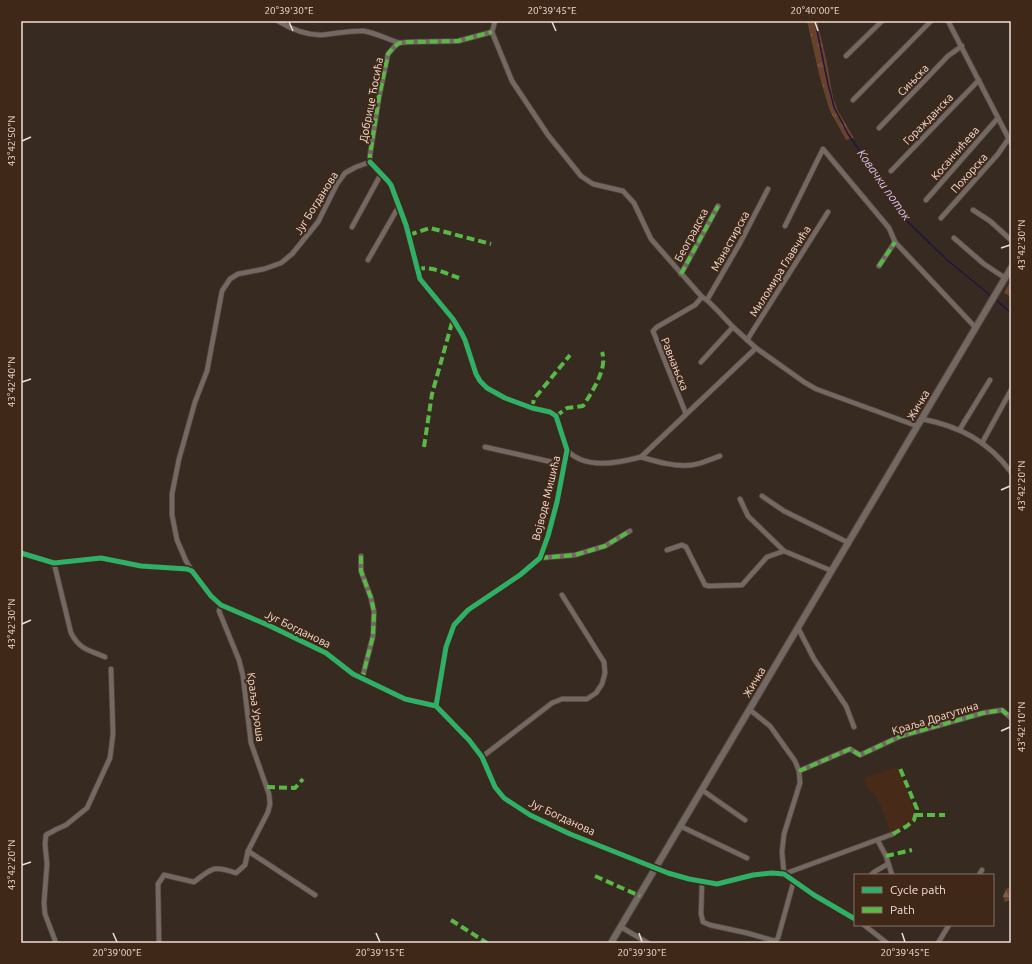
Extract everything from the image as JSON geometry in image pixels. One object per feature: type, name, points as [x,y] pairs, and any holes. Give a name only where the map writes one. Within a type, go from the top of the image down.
[{"type":"main road","name":"Жичка","points":[[611,943],[1011,268]]},
{"type":"street","points":[[278,21],[291,29],[306,34],[320,35],[362,31],[372,32],[399,43],[458,41],[492,32]]},
{"type":"street","points":[[495,21],[492,32],[512,81],[548,135],[581,176],[593,184],[623,191],[634,203],[651,239],[702,297],[707,300],[733,327],[756,348],[816,389],[917,426]]},
{"type":"street","points":[[846,56],[882,21]]},
{"type":"street","points":[[853,100],[931,21]]},
{"type":"street","points":[[948,21],[1010,141]]},
{"type":"street","name":"Добрице Ћосића","points":[[370,162],[372,140],[388,54],[399,43]]},
{"type":"street","name":"Сињска","points":[[879,128],[948,56],[962,46]]},
{"type":"street","name":"Горажданска","points":[[891,171],[979,80]]},
{"type":"street","name":"Косанчићева","points":[[926,200],[998,118]]},
{"type":"street","name":"Похорска","points":[[941,218],[1010,141]]},
{"type":"street","points":[[785,226],[823,149],[889,228],[894,242],[976,328]]},
{"type":"street","name":"Војводе Мишића","points":[[370,162],[391,185],[409,235],[420,278],[449,313],[462,334],[476,374],[480,381],[487,388],[505,398],[532,408],[550,412],[556,416],[568,450],[548,536],[540,558],[520,575],[468,610],[454,625],[446,647],[436,706]]},
{"type":"street","name":"Југ Богданова","points":[[370,162],[356,167],[345,174],[337,184],[318,222],[292,254],[281,263],[264,269],[238,274],[230,279],[222,290],[207,371],[195,402],[183,444],[172,494],[172,515],[177,540],[186,561],[210,596],[221,605],[270,626],[326,653],[353,674],[362,679],[405,699],[436,706],[469,740],[482,757],[495,787],[504,798],[530,815],[570,834],[668,873],[702,882],[717,884],[753,875],[772,873],[784,874]]},
{"type":"street","points":[[352,228],[381,174]]},
{"type":"street","name":"Манастирска","points":[[707,300],[740,243],[768,189]]},
{"type":"street","points":[[368,260],[398,206]]},
{"type":"street","name":"Београдска","points":[[681,274],[718,206]]},
{"type":"street","points":[[974,210],[990,221],[1011,240]]},
{"type":"street","name":"Миломира Главчића","points":[[748,340],[828,212]]},
{"type":"street","points":[[954,238],[984,264],[1005,278]]},
{"type":"street","points":[[879,266],[894,242]]},
{"type":"street","name":"Равнањска","points":[[686,414],[653,331],[657,327],[696,305],[702,297]]},
{"type":"street","points":[[701,362],[733,327]]},
{"type":"street","points":[[641,457],[756,348]]},
{"type":"street","points":[[960,429],[990,380]]},
{"type":"street","points":[[982,444],[1011,390]]},
{"type":"street","points":[[922,419],[940,422],[960,429],[975,437],[1004,462],[1011,472]]},
{"type":"street","name":"Војводе Мишића","points":[[485,447],[565,466]]},
{"type":"street","points":[[568,450],[572,455],[582,460],[599,463],[619,462],[641,457],[678,465],[694,464],[720,456]]},
{"type":"street","points":[[762,496],[784,511],[849,543]]},
{"type":"street","points":[[740,499],[748,516],[784,551],[832,571]]},
{"type":"street","name":"Војводе Мишића","points":[[540,558],[575,555],[605,546],[630,531]]},
{"type":"street","points":[[667,550],[682,545],[686,546],[705,585],[709,586],[742,585],[767,558],[784,551]]},
{"type":"street","points":[[21,553],[54,563],[101,558],[141,566],[181,568],[192,571]]},
{"type":"street","points":[[361,556],[362,571],[374,612],[373,636],[362,679]]},
{"type":"street","points":[[54,563],[71,633],[75,642],[80,647],[105,657]]},
{"type":"street","points":[[482,757],[552,703],[562,699],[587,699],[596,693],[602,684],[605,673],[604,662],[562,595]]},
{"type":"street","name":"Краља Уроша","points":[[159,943],[158,884],[164,875],[194,882],[210,869],[221,868],[236,873],[245,865],[248,851],[268,812],[270,804],[269,794],[251,743],[243,676],[239,660],[219,611],[221,605]]},
{"type":"street","points":[[798,628],[814,659],[846,706],[854,726]]},
{"type":"street","points":[[56,943],[45,914],[44,904],[47,864],[45,844],[46,835],[66,825],[87,808],[110,758],[113,734],[111,669]]},
{"type":"street","points":[[750,710],[770,726],[795,761],[799,771],[800,783],[784,834],[782,852],[784,874]]},
{"type":"street","name":"Краља Драгутина","points":[[799,771],[850,749],[860,755],[901,736],[983,713],[1002,710],[1010,717]]},
{"type":"street","points":[[702,790],[745,820]]},
{"type":"street","points":[[680,826],[747,858]]},
{"type":"street","points":[[784,874],[878,841],[893,834]]},
{"type":"street","points":[[878,841],[892,874]]},
{"type":"street","points":[[248,851],[315,895]]},
{"type":"street","points":[[872,874],[888,864]]},
{"type":"street","points":[[980,874],[982,870]]},
{"type":"street","points":[[784,874],[814,895],[854,918]]},
{"type":"street","points":[[702,882],[701,914],[703,922],[775,941],[778,938],[794,880]]},
{"type":"street","points":[[865,926],[887,943]]},
{"type":"street","points":[[938,943],[948,926]]},
{"type":"street","points":[[621,927],[648,943]]},
{"type":"shaded area","points":[[899,766],[915,815],[914,820],[907,826],[891,835],[880,803],[878,803],[874,792],[870,793],[864,778]]},
{"type":"green space","points":[[807,21],[817,21],[827,63],[833,98],[838,111],[854,138],[846,140],[830,111],[820,78]]},
{"type":"green space","points":[[1011,280],[1011,297],[1004,293]]},
{"type":"green space","points":[[1011,887],[1011,900],[1005,902],[1003,896],[1006,889]]},
{"type":"waterway","name":"Ковачки поток","points":[[815,21],[834,107],[848,134],[886,188],[905,219],[946,259],[991,296]]},
{"type":"waterway","name":"Ковачки поток","points":[[994,298],[1011,313]]},
{"type":"marked path","points":[[370,162],[379,97],[388,54],[394,47],[399,43],[408,42],[458,41],[492,32]]},
{"type":"marked path","points":[[681,274],[718,206]]},
{"type":"marked path","points":[[409,235],[430,228],[491,244]]},
{"type":"marked path","points":[[879,266],[895,242]]},
{"type":"marked path","points":[[417,269],[433,269],[459,278]]},
{"type":"marked path","points":[[424,447],[432,394],[453,319]]},
{"type":"marked path","points":[[556,416],[567,408],[583,406],[595,387],[601,372],[603,365],[602,352]]},
{"type":"marked path","points":[[532,408],[534,399],[570,355]]},
{"type":"marked path","points":[[540,558],[575,555],[605,546],[630,531]]},
{"type":"marked path","points":[[361,556],[361,571],[371,598],[374,612],[373,636],[362,679]]},
{"type":"marked path","points":[[799,771],[850,749],[860,755],[901,736],[983,713],[1002,710],[1010,717]]},
{"type":"marked path","points":[[893,834],[914,820],[917,809],[899,766]]},
{"type":"marked path","points":[[267,787],[295,788],[303,779]]},
{"type":"marked path","points":[[915,815],[945,815]]},
{"type":"marked path","points":[[886,856],[912,850]]},
{"type":"marked path","points":[[595,876],[640,896]]},
{"type":"marked path","points":[[451,920],[487,943]]},
{"type":"cycle path","points":[[370,162],[391,185],[406,225],[420,279],[453,319],[462,334],[476,374],[480,381],[487,388],[505,398],[532,408],[550,412],[556,416],[567,450],[557,502],[548,536],[540,558],[520,575],[468,610],[454,625],[446,647],[436,706]]},
{"type":"cycle path","points":[[21,553],[54,563],[101,558],[141,566],[187,569],[192,571],[211,596],[221,605],[270,626],[326,653],[353,674],[405,699],[436,706],[469,740],[482,757],[495,787],[504,798],[530,815],[570,834],[668,873],[689,879],[717,884],[753,875],[772,873],[784,874],[814,895],[854,918]]}]
